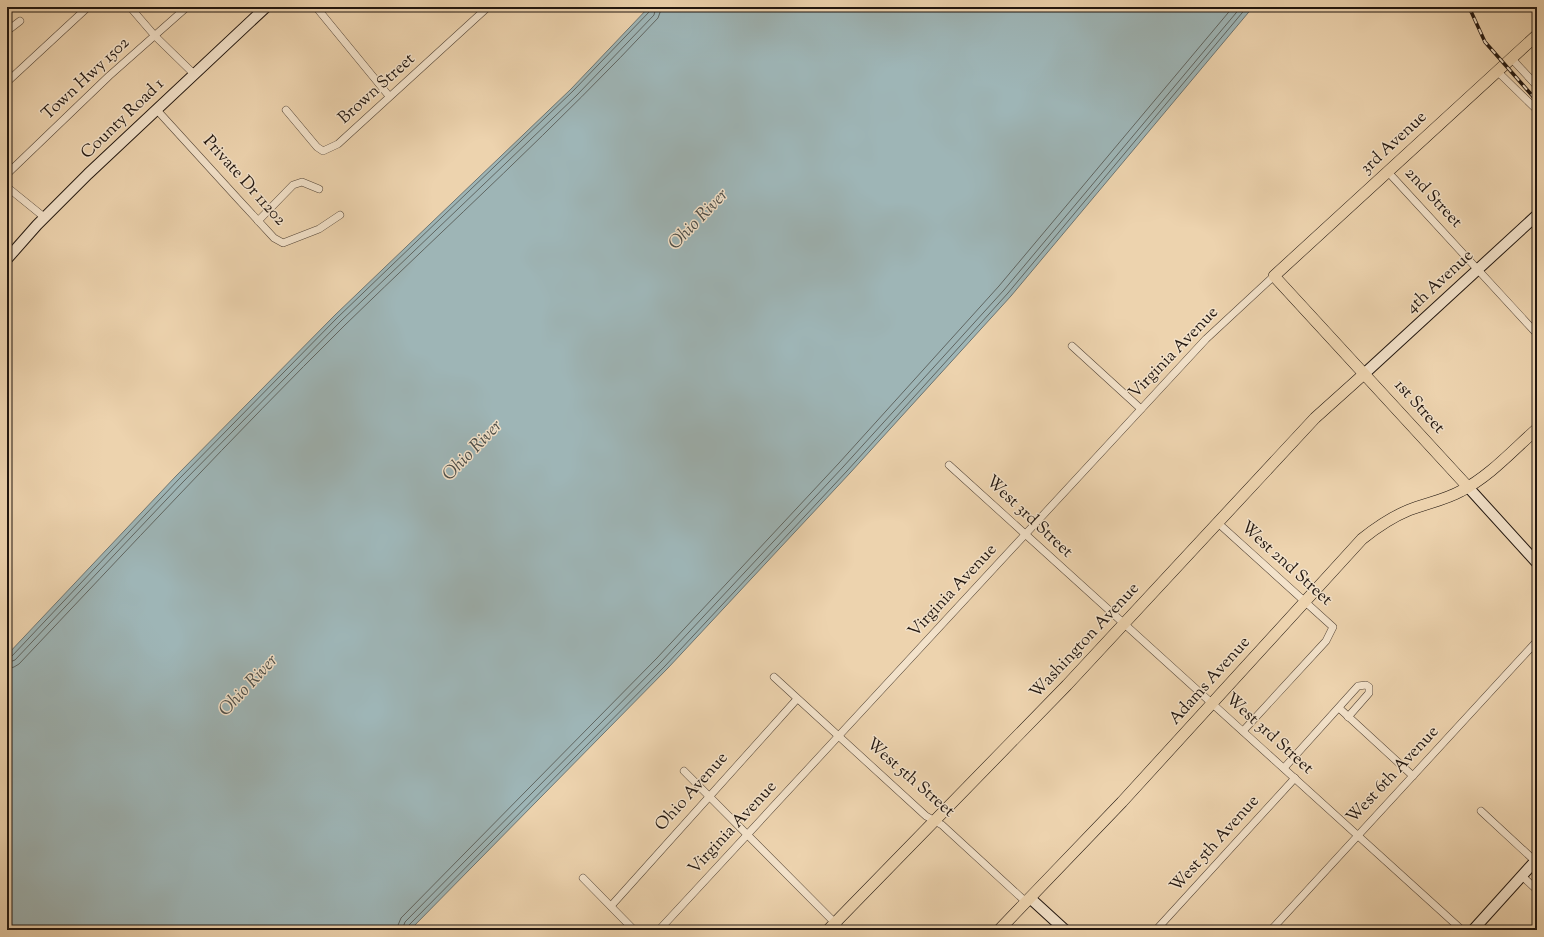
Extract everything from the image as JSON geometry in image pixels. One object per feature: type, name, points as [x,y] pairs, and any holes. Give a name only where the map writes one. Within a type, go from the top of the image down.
[{"type":"main road","name":"3rd Avenue","points":[[1274,276],[1537,34]]},
{"type":"main road","name":"1st Street","points":[[1274,276],[1468,487]]},
{"type":"main road","name":"Washington Avenue","points":[[835,928],[1124,624],[1314,420],[1364,374]]},
{"type":"main road","name":"Adams Avenue","points":[[999,930],[1122,802],[1361,540],[1381,524],[1410,510],[1445,499],[1468,487],[1490,472],[1537,429]]},
{"type":"street","points":[[7,82],[88,7]]},
{"type":"street","points":[[130,7],[155,36],[194,74]]},
{"type":"street","name":"Town Hwy 1502","points":[[7,174],[109,76],[187,7]]},
{"type":"street","name":"County Road 1","points":[[7,259],[44,217],[156,109],[266,7]]},
{"type":"street","points":[[316,7],[389,96]]},
{"type":"street","name":"Brown Street","points":[[286,110],[310,139],[323,151],[338,144],[488,7]]},
{"type":"street","points":[[7,31],[20,21]]},
{"type":"street","points":[[1511,58],[1537,86]]},
{"type":"street","points":[[1497,71],[1537,110]]},
{"type":"street","name":"Private Dr 11202","points":[[156,109],[274,238],[283,243],[319,229],[340,215]]},
{"type":"street","name":"2nd Street","points":[[1388,172],[1537,334]]},
{"type":"street","points":[[258,221],[293,185],[302,182],[319,189]]},
{"type":"street","points":[[7,187],[44,217]]},
{"type":"street","name":"4th Avenue","points":[[1364,374],[1537,215]]},
{"type":"street","name":"Virginia Avenue","points":[[661,929],[747,834],[1215,330],[1274,276]]},
{"type":"street","points":[[1072,346],[1141,409]]},
{"type":"street","name":"West 3rd Street","points":[[949,465],[1462,930]]},
{"type":"street","name":"1st Street","points":[[1468,487],[1537,562]]},
{"type":"street","name":"West 2nd Street","points":[[1218,523],[1333,627],[1326,640],[1243,731]]},
{"type":"street","name":"West 6th Avenue","points":[[1272,930],[1537,641]]},
{"type":"street","name":"West 5th Street","points":[[774,677],[926,816],[942,826],[1065,930]]},
{"type":"street","points":[[1284,768],[1360,685],[1368,686],[1369,694],[1348,717]]},
{"type":"street","name":"Ohio Avenue","points":[[611,906],[797,699]]},
{"type":"street","points":[[1339,708],[1412,776]]},
{"type":"street","points":[[684,771],[747,834],[835,928]]},
{"type":"street","name":"West 5th Avenue","points":[[1156,930],[1295,778]]},
{"type":"street","points":[[1473,930],[1536,860],[1481,811]]},
{"type":"street","points":[[1522,876],[1537,890]]},
{"type":"street","points":[[583,878],[634,930]]},
{"type":"water","name":"Ohio River","points":[[649,7],[1253,7],[1011,296],[850,473],[668,668],[410,930],[7,930],[7,655],[176,476],[335,315],[571,89]]},
{"type":"railway","points":[[1469,7],[1485,42],[1537,101]]}]
